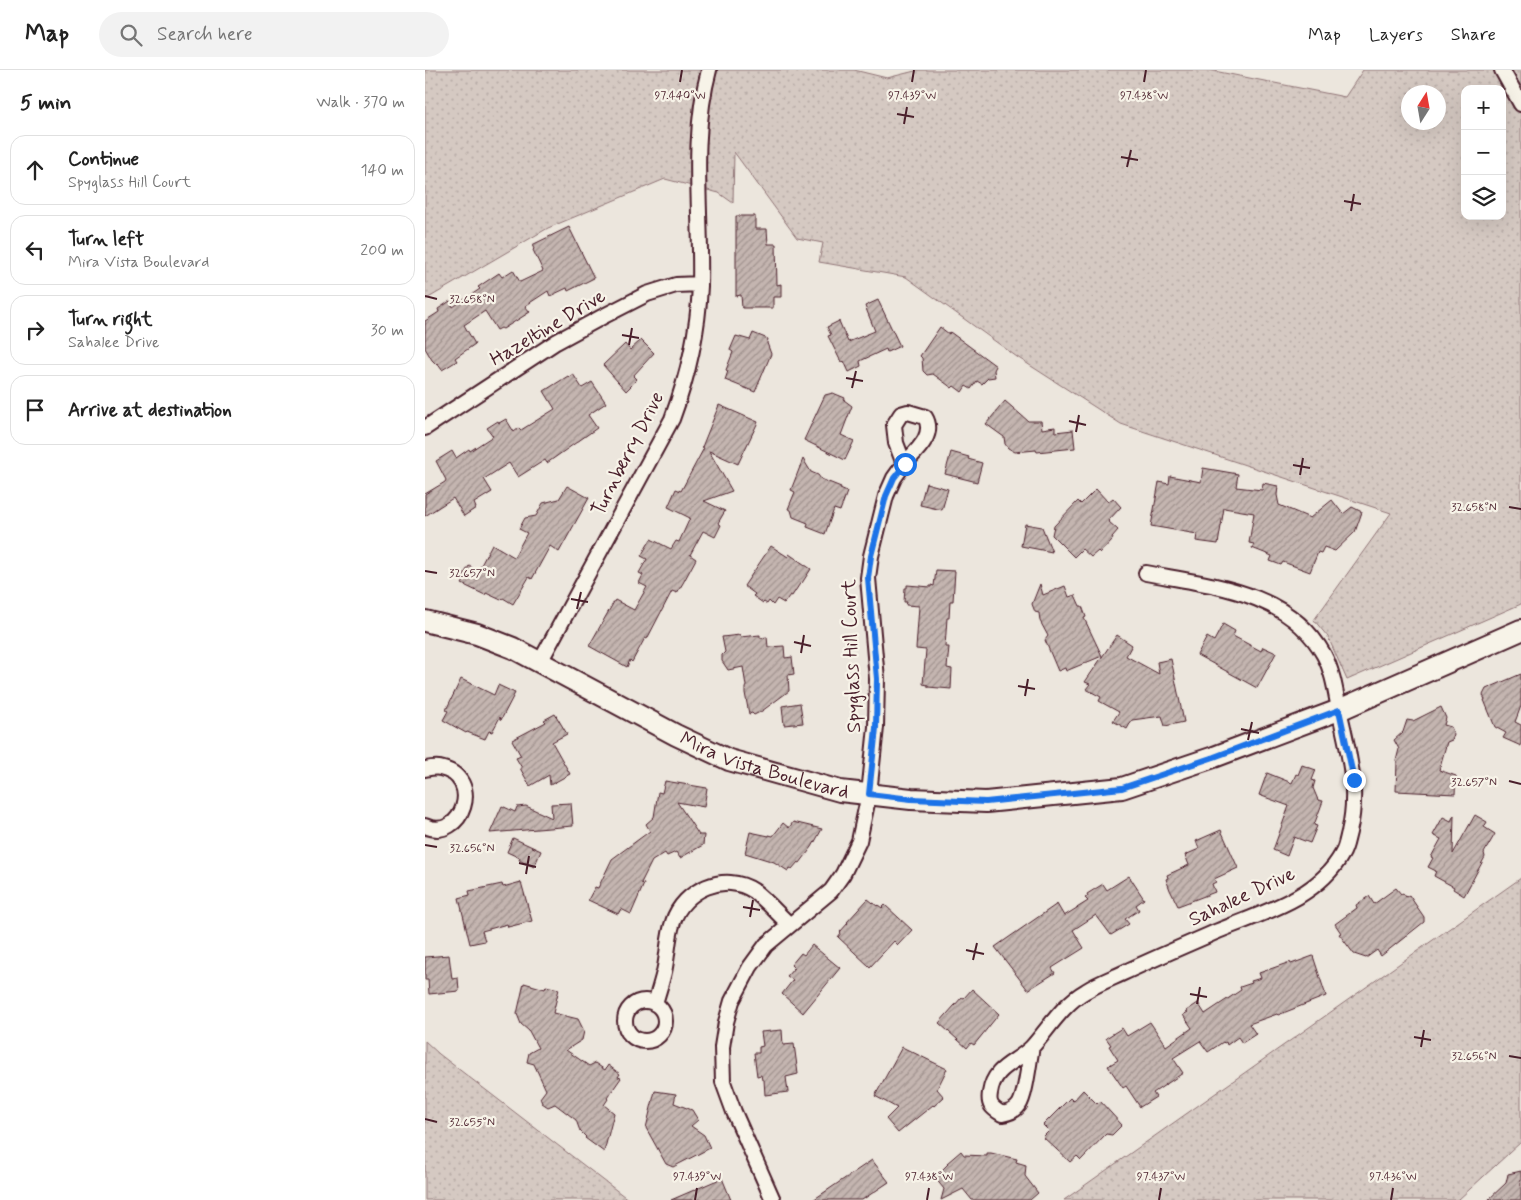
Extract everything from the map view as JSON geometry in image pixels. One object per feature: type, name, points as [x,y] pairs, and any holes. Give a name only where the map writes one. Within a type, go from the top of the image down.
[{"type":"street","name":"Turnberry Drive","points":[[540,662],[672,419],[685,383],[699,312],[699,137],[704,87],[709,70]]},
{"type":"street","points":[[1502,70],[1521,104]]},
{"type":"street","name":"Hazeltine Drive","points":[[425,428],[556,342],[602,317],[647,294],[676,286],[700,284]]},
{"type":"street","name":"Spyglass Hill Court","points":[[773,1200],[731,1105],[723,1082],[722,1047],[726,1022],[732,1001],[749,967],[766,945],[831,891],[843,874],[859,842],[869,794],[876,728],[877,679],[868,578],[871,556],[886,496],[894,478],[905,464]]},
{"type":"street","name":"Sahalee Drive","points":[[1031,1046],[1020,1104],[1012,1112],[1002,1114],[992,1108],[988,1101],[995,1075],[1004,1067],[1023,1056],[1031,1046],[1045,1032],[1059,1014],[1085,991],[1166,953],[1289,902],[1316,884],[1331,870],[1343,853],[1353,815],[1354,780],[1332,675],[1324,655],[1304,628],[1282,612],[1253,596],[1231,589],[1146,573]]},
{"type":"street","name":"Mira Vista Boulevard","points":[[425,621],[477,634],[513,648],[675,735],[729,760],[840,791],[911,799],[986,802],[1122,788],[1214,757],[1339,710],[1521,630]]},
{"type":"street","points":[[425,769],[440,768],[455,774],[464,787],[465,803],[459,818],[446,827],[430,828],[425,826]]},
{"type":"street","points":[[655,1004],[665,969],[673,921],[686,899],[703,887],[721,883],[739,885],[753,890],[790,925]]},
{"type":"shaded area","points":[[425,70],[854,70],[887,78],[919,70],[1209,70],[1345,97],[1363,70],[1521,70],[1521,604],[1347,680],[1328,637],[1314,620],[1391,513],[1121,424],[1017,357],[906,277],[819,262],[823,243],[797,238],[734,152],[733,203],[719,193],[665,179],[548,228],[425,300]]},
{"type":"shaded area","points":[[1521,878],[1521,1142],[1458,1200],[1064,1200]]},
{"type":"shaded area","points":[[425,1041],[439,1054],[629,1200],[425,1200]]},
{"type":"building","points":[[736,216],[755,216],[755,229],[767,229],[768,244],[776,244],[777,285],[781,284],[781,297],[773,297],[773,308],[742,308],[741,295],[736,296]]},
{"type":"building","points":[[569,227],[594,278],[568,291],[567,288],[550,296],[548,291],[525,306],[530,312],[503,329],[497,330],[485,311],[464,325],[475,344],[455,358],[457,361],[442,370],[432,360],[425,348],[425,321],[439,312],[438,309],[450,301],[453,307],[480,289],[478,287],[499,273],[502,277],[513,270],[520,282],[543,271],[532,245]]},
{"type":"building","points":[[878,300],[900,346],[887,352],[886,349],[860,361],[861,366],[849,372],[844,361],[841,362],[828,336],[831,335],[827,327],[839,321],[848,342],[875,331],[865,306]]},
{"type":"building","points":[[940,327],[949,334],[950,332],[996,366],[994,370],[995,377],[988,378],[982,384],[977,381],[971,389],[966,386],[962,392],[954,386],[952,388],[933,374],[927,375],[923,371],[922,358],[920,356]]},
{"type":"building","points":[[753,333],[768,339],[767,343],[771,354],[755,392],[725,380],[728,371],[726,370],[733,352],[730,350],[736,336],[750,340]]},
{"type":"building","points":[[641,340],[654,353],[633,376],[637,380],[626,391],[603,365],[625,344],[630,350]]},
{"type":"building","points":[[573,374],[582,388],[592,382],[606,403],[588,415],[597,428],[547,463],[545,460],[518,477],[509,463],[484,479],[492,492],[474,503],[476,508],[464,516],[453,498],[425,516],[425,494],[446,480],[436,461],[452,451],[456,458],[469,449],[470,451],[493,436],[487,428],[498,421],[499,423],[506,419],[514,432],[519,428],[521,430],[555,409],[544,391]]},
{"type":"building","points":[[833,393],[845,398],[844,400],[852,406],[841,435],[854,441],[845,460],[804,440],[825,395]]},
{"type":"building","points":[[1005,401],[1028,421],[1041,421],[1042,429],[1055,427],[1055,432],[1073,430],[1075,448],[1015,452],[1008,448],[1004,437],[986,424]]},
{"type":"building","points":[[719,405],[758,422],[738,464],[709,451],[732,491],[704,501],[725,511],[718,523],[721,525],[715,537],[703,531],[690,555],[696,559],[683,583],[677,593],[672,591],[647,639],[645,638],[632,662],[630,660],[627,667],[589,646],[615,600],[634,610],[647,587],[639,583],[643,575],[639,573],[647,559],[641,556],[651,539],[671,549],[676,541],[679,542],[690,518],[668,507],[676,489],[681,491],[704,448],[702,447]]},
{"type":"building","points":[[951,452],[982,463],[977,482],[945,474]]},
{"type":"building","points":[[803,459],[811,472],[847,492],[840,511],[834,509],[825,534],[807,527],[808,523],[793,517],[791,510],[788,509],[795,492],[791,490]]},
{"type":"building","points":[[1203,468],[1238,474],[1236,487],[1262,490],[1263,483],[1278,486],[1279,505],[1310,518],[1332,500],[1343,514],[1352,507],[1362,512],[1355,532],[1335,551],[1324,547],[1321,553],[1318,552],[1310,572],[1283,562],[1281,565],[1270,561],[1272,556],[1252,548],[1254,544],[1249,543],[1254,513],[1224,508],[1218,544],[1196,541],[1197,534],[1151,526],[1159,482],[1169,484],[1170,476],[1201,482]]},
{"type":"building","points":[[926,483],[948,489],[942,510],[920,505]]},
{"type":"building","points":[[567,486],[589,498],[559,552],[550,546],[532,579],[529,577],[513,604],[503,598],[501,600],[486,593],[485,595],[462,584],[464,581],[461,579],[469,566],[478,571],[492,544],[514,557],[527,533],[519,529],[525,518],[536,516],[543,503],[559,499]]},
{"type":"building","points":[[1096,489],[1108,502],[1113,498],[1121,507],[1108,521],[1118,530],[1112,537],[1113,539],[1100,553],[1098,551],[1091,557],[1082,549],[1074,557],[1052,535],[1054,526],[1078,501],[1081,504]]},
{"type":"building","points":[[1025,524],[1042,527],[1052,552],[1021,546]]},
{"type":"building","points":[[771,546],[788,557],[789,554],[811,569],[792,596],[790,595],[784,603],[777,599],[773,605],[769,601],[767,604],[763,603],[744,586]]},
{"type":"building","points":[[936,570],[955,571],[953,601],[950,601],[949,618],[947,618],[945,647],[949,647],[947,668],[952,669],[951,689],[928,687],[928,685],[923,684],[926,650],[916,649],[919,606],[906,605],[907,602],[904,602],[907,585],[934,586]]},
{"type":"building","points":[[1040,584],[1043,595],[1065,586],[1069,597],[1075,595],[1080,606],[1082,606],[1086,617],[1084,618],[1102,656],[1066,671],[1065,668],[1058,671],[1045,640],[1048,636],[1040,621],[1039,613],[1035,612],[1032,604]]},
{"type":"building","points":[[1223,624],[1235,631],[1233,636],[1261,651],[1263,647],[1276,653],[1257,688],[1197,655],[1207,637],[1214,641]]},
{"type":"building","points":[[740,635],[740,637],[760,635],[760,638],[767,637],[768,647],[784,646],[785,658],[792,657],[794,674],[788,675],[789,691],[754,715],[752,713],[749,714],[743,667],[728,670],[722,661],[722,655],[725,652],[722,637]]},
{"type":"building","points":[[1117,635],[1132,645],[1126,656],[1159,674],[1157,662],[1171,659],[1184,722],[1165,726],[1162,716],[1132,720],[1127,729],[1113,721],[1119,712],[1099,701],[1101,697],[1086,689],[1090,684],[1085,682]]},
{"type":"building","points":[[1521,674],[1521,706],[1515,722],[1521,725],[1521,746],[1503,738],[1506,733],[1495,727],[1483,695],[1486,689]]},
{"type":"building","points":[[461,679],[494,695],[498,685],[515,693],[501,720],[500,717],[492,732],[489,731],[485,739],[466,733],[443,720]]},
{"type":"building","points":[[800,703],[803,723],[784,725],[782,706]]},
{"type":"building","points":[[1441,707],[1446,718],[1444,725],[1451,727],[1454,734],[1452,740],[1447,742],[1439,770],[1456,776],[1455,794],[1396,791],[1396,761],[1399,749],[1394,740],[1403,732],[1407,720],[1413,721]]},
{"type":"building","points":[[555,714],[567,734],[552,742],[570,774],[550,785],[549,775],[530,786],[516,758],[521,756],[512,740],[546,722],[544,720]]},
{"type":"building","points":[[1302,765],[1316,770],[1312,780],[1315,781],[1313,788],[1318,800],[1323,801],[1314,825],[1317,826],[1310,843],[1294,837],[1287,856],[1273,850],[1289,806],[1259,795],[1267,773],[1292,783]]},
{"type":"building","points":[[665,781],[707,788],[704,807],[677,802],[699,835],[704,835],[703,845],[680,858],[676,852],[667,856],[665,853],[652,861],[641,883],[644,884],[631,914],[621,909],[618,914],[588,900],[595,887],[598,888],[612,859],[650,831],[646,824],[654,817],[658,792],[662,793]]},
{"type":"building","points":[[571,803],[573,826],[490,833],[502,806],[515,812],[517,807],[526,806],[552,818],[551,804]]},
{"type":"building","points":[[1454,815],[1453,854],[1475,815],[1487,822],[1484,827],[1495,834],[1464,896],[1453,889],[1454,887],[1434,876],[1436,871],[1428,867],[1441,839],[1433,835],[1443,817],[1451,821]]},
{"type":"building","points":[[793,822],[822,829],[800,863],[798,862],[792,869],[790,868],[788,871],[774,862],[745,853],[750,832],[773,836],[783,823],[789,828]]},
{"type":"building","points":[[1221,830],[1238,868],[1214,879],[1216,882],[1212,884],[1215,892],[1178,906],[1166,879],[1168,878],[1167,875],[1189,865],[1185,855],[1199,849],[1196,841]]},
{"type":"building","points":[[513,838],[541,851],[534,867],[507,852]]},
{"type":"building","points":[[1129,876],[1144,899],[1136,905],[1139,910],[1125,919],[1129,924],[1111,935],[1096,915],[1073,930],[1084,948],[1052,968],[1055,973],[1028,990],[995,947],[1057,904],[1064,916],[1088,901],[1085,898],[1088,896],[1087,894],[1103,884],[1107,890]]},
{"type":"building","points":[[521,882],[532,921],[508,927],[507,924],[482,931],[485,941],[470,944],[459,898],[470,895],[469,891],[502,884],[503,887]]},
{"type":"building","points":[[1396,888],[1406,897],[1409,895],[1424,917],[1424,922],[1381,956],[1377,950],[1366,958],[1354,954],[1339,934],[1341,933],[1335,924],[1357,908],[1356,905],[1369,896],[1374,904]]},
{"type":"building","points":[[868,899],[882,908],[885,905],[912,930],[898,945],[894,941],[870,967],[838,937],[847,922]]},
{"type":"building","points":[[812,945],[840,968],[803,1013],[782,994],[793,980],[787,976],[794,968],[791,965],[801,953],[804,955]]},
{"type":"building","points":[[449,955],[452,979],[458,978],[459,991],[429,994],[428,980],[425,980],[425,957]]},
{"type":"building","points":[[1313,956],[1326,996],[1249,1024],[1256,1034],[1242,1043],[1238,1037],[1227,1045],[1226,1042],[1223,1042],[1208,1052],[1200,1041],[1173,1058],[1183,1073],[1153,1093],[1156,1097],[1140,1107],[1126,1086],[1123,1088],[1108,1066],[1118,1060],[1106,1038],[1122,1028],[1127,1036],[1150,1022],[1166,1046],[1192,1028],[1183,1015],[1198,1003],[1205,1014],[1241,990],[1240,987],[1261,978],[1259,973]]},
{"type":"building","points":[[524,983],[545,989],[546,986],[559,989],[553,1013],[578,1019],[584,1031],[582,1040],[566,1050],[589,1066],[595,1063],[605,1070],[608,1065],[620,1074],[618,1077],[621,1078],[604,1105],[614,1113],[604,1152],[585,1138],[576,1120],[555,1104],[548,1107],[542,1103],[540,1098],[546,1090],[534,1064],[527,1062],[529,1053],[538,1048],[529,1031],[521,1024],[517,1014]]},
{"type":"building","points":[[972,989],[999,1014],[974,1045],[971,1043],[967,1048],[939,1023],[962,997],[964,998]]},
{"type":"building","points":[[782,1030],[783,1045],[794,1044],[798,1074],[786,1077],[788,1092],[765,1095],[764,1080],[762,1080],[761,1075],[757,1076],[754,1053],[759,1053],[759,1047],[763,1046],[761,1032]]},
{"type":"building","points":[[902,1047],[947,1069],[937,1089],[944,1097],[898,1133],[886,1119],[897,1108],[875,1096]]},
{"type":"building","points":[[1083,1090],[1097,1104],[1100,1101],[1122,1125],[1112,1135],[1106,1134],[1081,1160],[1077,1156],[1070,1162],[1043,1137],[1049,1131],[1043,1125],[1070,1098],[1073,1101]]},
{"type":"building","points":[[655,1091],[676,1094],[674,1103],[692,1110],[698,1120],[691,1126],[704,1135],[710,1148],[673,1167],[666,1164],[646,1128]]},
{"type":"building","points":[[961,1151],[964,1155],[987,1156],[987,1153],[991,1153],[1017,1159],[1016,1162],[1026,1165],[1025,1176],[1038,1193],[1030,1200],[972,1200],[963,1189],[941,1200],[944,1189],[935,1178],[943,1172],[942,1170],[947,1163]]},
{"type":"building","points":[[872,1160],[889,1182],[862,1200],[813,1200]]},
{"type":"building","points":[[1521,1171],[1521,1200],[1488,1200],[1506,1183],[1508,1174]]},
{"type":"building","points":[[722,1178],[731,1200],[671,1200]]},
{"type":"route","points":[[905,464],[894,478],[886,496],[871,556],[868,578],[877,679],[876,728],[869,794],[911,799],[986,802],[1122,788],[1214,757],[1339,710],[1354,780]]}]
